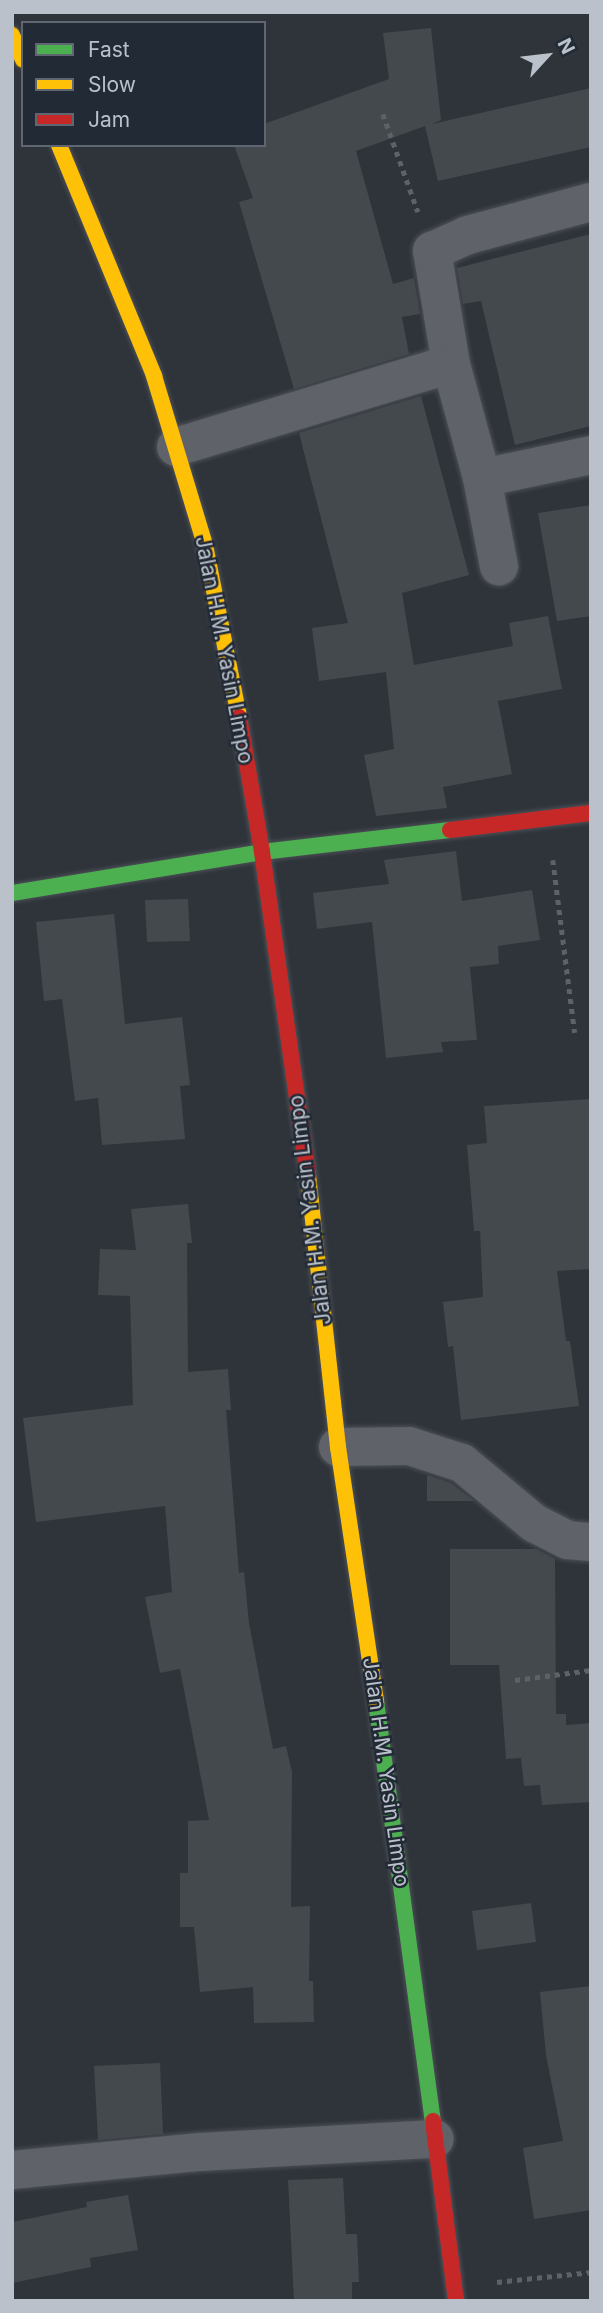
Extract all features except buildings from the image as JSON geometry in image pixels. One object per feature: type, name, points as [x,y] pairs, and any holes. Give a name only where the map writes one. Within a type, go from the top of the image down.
[{"type":"main road","points":[[12,35],[21,55]]},
{"type":"main road","name":"Jalan H.M. Yasin Limpo","points":[[60,147],[135,325],[205,545],[226,640],[262,852],[310,1190],[338,1447],[387,1772],[455,2294]]},
{"type":"main road","points":[[12,893],[262,852],[591,813]]},
{"type":"street","points":[[499,566],[482,478],[451,364],[432,251],[468,235],[591,202]]},
{"type":"street","points":[[176,447],[451,364]]},
{"type":"street","points":[[482,478],[591,455]]},
{"type":"street","points":[[338,1447],[409,1446],[462,1463],[534,1523],[567,1540],[591,1542]]},
{"type":"street","points":[[12,2170],[200,2152],[435,2138]]},
{"type":"path","points":[[383,114],[432,251]]},
{"type":"path","points":[[548,818],[575,1033]]},
{"type":"path","points":[[514,1680],[591,1670]]},
{"type":"path","points":[[455,2294],[591,2272]]},
{"type":"traffic: fast","points":[[12,893],[262,852],[450,830]]},
{"type":"traffic: fast","points":[[376,1701],[433,2121]]},
{"type":"traffic: slow","points":[[12,35],[21,55]]},
{"type":"traffic: slow","points":[[60,147],[154,376],[205,545],[239,717]]},
{"type":"traffic: slow","points":[[308,1175],[338,1447],[376,1701]]},
{"type":"traffic: jam","points":[[239,717],[262,852],[308,1175]]},
{"type":"traffic: jam","points":[[450,830],[591,813]]},
{"type":"traffic: jam","points":[[433,2121],[456,2301]]}]
